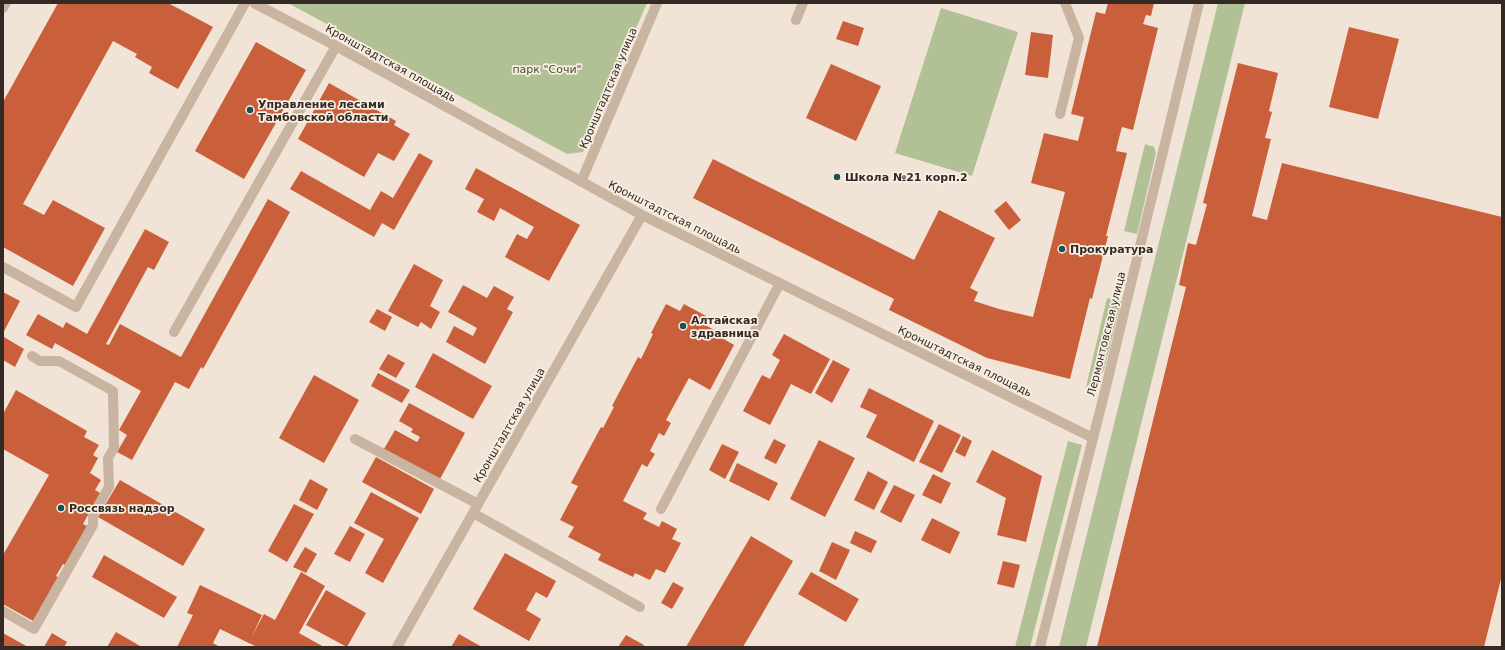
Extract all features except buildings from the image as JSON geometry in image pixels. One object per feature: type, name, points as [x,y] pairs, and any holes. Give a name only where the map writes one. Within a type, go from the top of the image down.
[{"type":"street","points":[[3,8],[6,3]]},
{"type":"street","points":[[3,267],[76,307],[245,3]]},
{"type":"street","name":"Кронштадтская площадь","points":[[254,3],[336,46],[642,215],[1093,438]]},
{"type":"street","name":"Кронштадтская улица","points":[[581,182],[657,3]]},
{"type":"street","points":[[796,20],[803,3]]},
{"type":"street","points":[[1060,114],[1079,38],[1065,3]]},
{"type":"street","name":"Лермонтовская улица","points":[[1040,647],[1093,438],[1199,3]]},
{"type":"street","points":[[174,332],[336,46]]},
{"type":"street","name":"Кронштадтская улица","points":[[397,647],[642,215]]},
{"type":"street","points":[[661,509],[780,283]]},
{"type":"street","points":[[3,612],[34,629],[93,525],[93,515],[109,487],[108,458],[114,448],[114,391],[59,361],[40,361],[32,356]]},
{"type":"street","points":[[355,439],[640,607]]},
{"type":"green space","name":"парк \"Сочи\"","points":[[288,3],[647,3],[583,152],[567,154]]},
{"type":"green space","points":[[1218,3],[1245,3],[1086,647],[1059,647]]},
{"type":"green space","points":[[941,8],[1018,32],[972,176],[895,153]]},
{"type":"green space","points":[[1145,144],[1154,147],[1156,153],[1137,234],[1124,231]]},
{"type":"green space","points":[[1107,298],[1121,301],[1104,370],[1098,378],[1086,387]]},
{"type":"green space","points":[[1068,441],[1082,445],[1030,647],[1015,647]]},
{"type":"place","name":"Управление лесами Тамбовской области","points":[[250,110]]},
{"type":"place","name":"Школа №21 корп.2","points":[[837,177]]},
{"type":"place","name":"Прокуратура","points":[[1062,249]]},
{"type":"place","name":"Алтайская здравница","points":[[683,326]]},
{"type":"place","name":"Россвязь надзор","points":[[61,508]]}]
